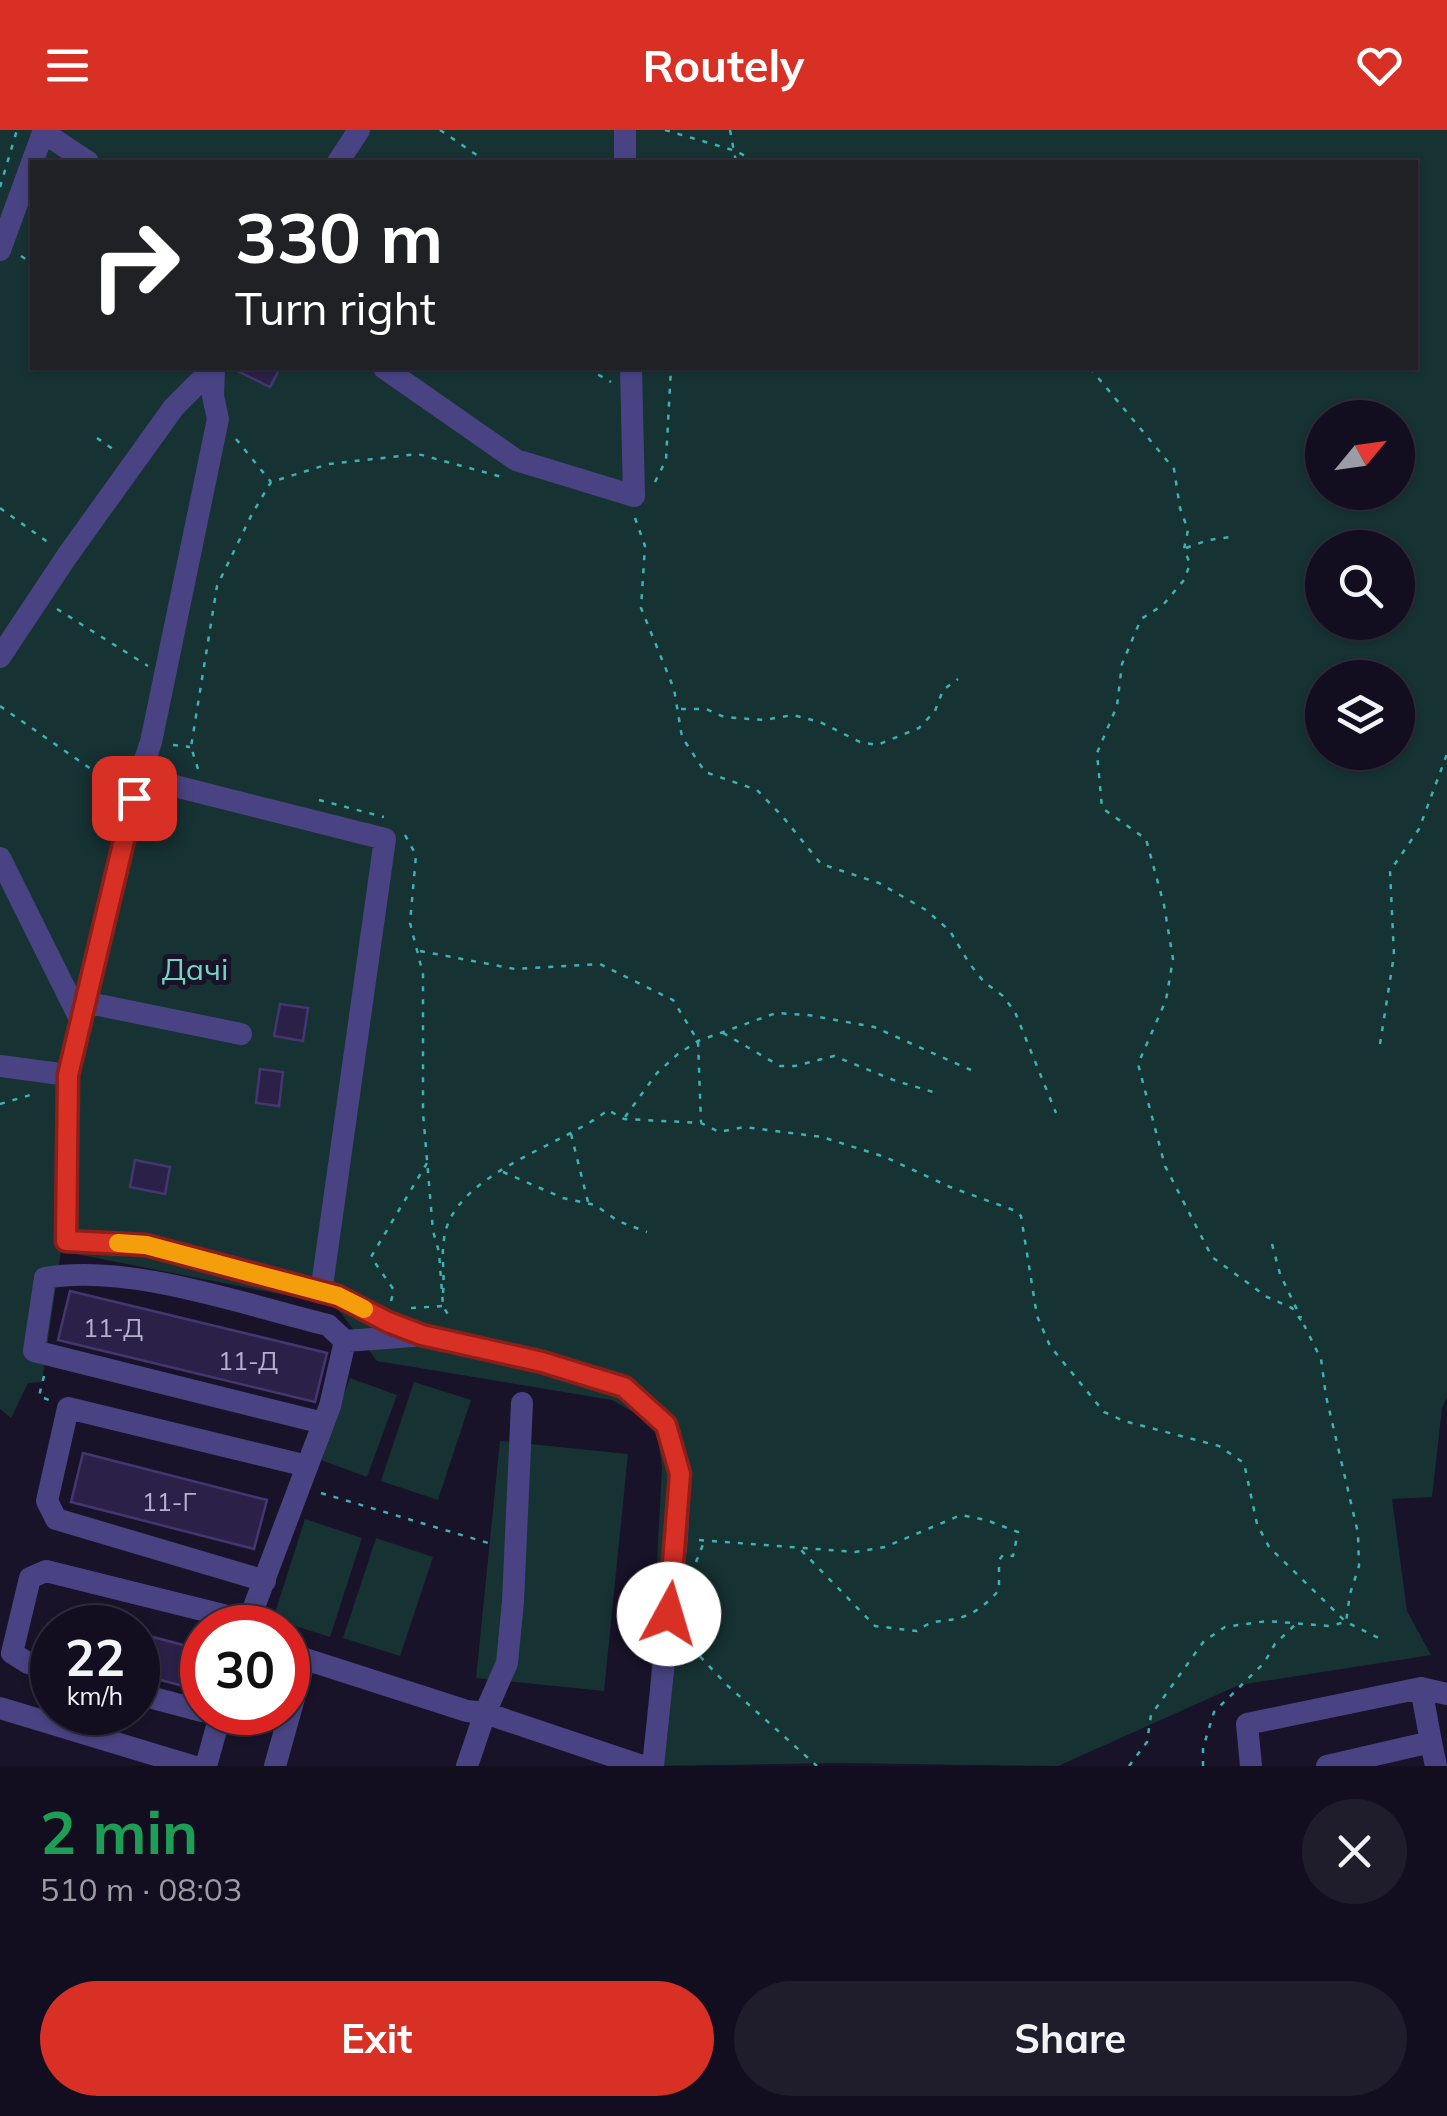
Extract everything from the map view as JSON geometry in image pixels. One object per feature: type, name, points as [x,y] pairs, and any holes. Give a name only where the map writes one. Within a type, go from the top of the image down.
[{"type":"street","points":[[339,160],[359,130]]},
{"type":"street","points":[[624,130],[626,160]]},
{"type":"street","points":[[33,160],[44,131],[85,160]]},
{"type":"street","points":[[0,250],[30,169]]},
{"type":"street","points":[[0,657],[66,556],[174,408],[212,370]]},
{"type":"street","points":[[214,370],[213,396],[218,420],[151,742],[68,1075],[66,1241],[146,1245],[329,1294],[422,1335],[542,1362],[624,1387],[666,1425],[680,1474],[677,1539],[645,1765],[306,1659],[275,1766]]},
{"type":"street","points":[[387,370],[516,460],[641,499],[631,375]]},
{"type":"street","points":[[137,788],[384,839],[329,1294]]},
{"type":"street","points":[[0,858],[82,1011]]},
{"type":"street","points":[[82,1011],[240,1034]]},
{"type":"street","points":[[0,1066],[68,1075]]},
{"type":"street","points":[[323,1424],[34,1351],[45,1278],[72,1273],[154,1282],[328,1325],[345,1342]]},
{"type":"street","points":[[345,1342],[422,1335]]},
{"type":"street","points":[[255,1605],[323,1424],[345,1342]]},
{"type":"street","points":[[468,1766],[507,1663],[522,1403]]},
{"type":"street","points":[[266,1581],[56,1519],[48,1500],[68,1408],[306,1466]]},
{"type":"street","points":[[30,1664],[12,1653],[30,1578],[46,1571],[180,1607]]},
{"type":"street","points":[[1252,1766],[1247,1724],[1421,1688],[1447,1694]]},
{"type":"street","points":[[1421,1688],[1436,1766]]},
{"type":"street","points":[[0,1708],[192,1766]]},
{"type":"street","points":[[206,1766],[210,1735]]},
{"type":"street","points":[[1326,1766],[1431,1742]]},
{"type":"path","points":[[0,187],[18,130]]},
{"type":"path","points":[[440,130],[484,160]]},
{"type":"path","points":[[666,130],[736,151],[752,160]]},
{"type":"path","points":[[730,130],[736,160]]},
{"type":"path","points":[[590,370],[608,382],[631,375]]},
{"type":"path","points":[[672,370],[666,460],[641,499],[645,546],[640,608],[680,709],[682,737],[705,772],[756,790],[784,817],[821,864],[880,883],[926,910],[950,931],[984,982],[1003,996],[1014,1012],[1056,1113]]},
{"type":"path","points":[[1092,370],[1174,469],[1188,530],[1184,549],[1190,564],[1184,580],[1163,605],[1141,618],[1122,664],[1117,706],[1097,752],[1102,808],[1146,839],[1173,958],[1166,1000],[1138,1064],[1164,1166],[1212,1258],[1268,1297],[1292,1308],[1303,1322]]},
{"type":"path","points":[[218,420],[260,464],[271,482]]},
{"type":"path","points":[[200,775],[191,747],[216,586],[271,482],[329,464],[418,454],[509,479]]},
{"type":"path","points":[[0,508],[66,556]]},
{"type":"path","points":[[1184,549],[1231,537]]},
{"type":"path","points":[[39,598],[164,677]]},
{"type":"path","points":[[680,709],[706,709],[724,717],[793,716],[820,722],[860,742],[877,745],[920,728],[935,711],[943,690],[958,679]]},
{"type":"path","points":[[0,706],[137,788]]},
{"type":"path","points":[[1380,1044],[1394,956],[1390,871],[1419,829],[1447,754]]},
{"type":"path","points":[[311,798],[392,820]]},
{"type":"path","points":[[403,832],[416,855],[410,923],[423,974],[423,1113],[443,1306],[467,1345]]},
{"type":"path","points":[[417,950],[516,969],[600,964],[673,1000],[698,1041],[700,1123]]},
{"type":"path","points":[[624,1119],[657,1072],[698,1041],[776,1013],[808,1014],[874,1027],[971,1070]]},
{"type":"path","points":[[722,1032],[780,1066],[834,1056],[896,1082],[940,1094]]},
{"type":"path","points":[[0,1104],[60,1085],[68,1075]]},
{"type":"path","points":[[443,1306],[443,1240],[452,1211],[501,1172],[608,1110],[624,1119],[700,1123],[719,1132],[744,1127],[798,1132],[885,1156],[950,1188],[1022,1216],[1037,1316],[1050,1346],[1080,1385],[1104,1412],[1218,1446],[1244,1463],[1257,1524],[1269,1547],[1346,1622],[1384,1640]]},
{"type":"path","points":[[570,1134],[588,1204]]},
{"type":"path","points":[[375,1315],[388,1309],[394,1290],[371,1257],[428,1162]]},
{"type":"path","points":[[501,1172],[588,1204],[648,1232]]},
{"type":"path","points":[[1272,1244],[1280,1274],[1321,1359],[1358,1534],[1359,1566],[1346,1622]]},
{"type":"path","points":[[406,1308],[443,1306]]},
{"type":"path","points":[[50,1355],[39,1396],[68,1408]]},
{"type":"path","points":[[315,1492],[516,1552]]},
{"type":"path","points":[[677,1539],[704,1540],[798,1547],[854,1552],[885,1547],[961,1515],[1018,1532],[1013,1556],[1003,1555],[999,1560],[999,1590],[984,1605],[962,1618],[928,1621],[917,1630],[875,1626],[798,1547]]},
{"type":"path","points":[[690,1577],[704,1540]]},
{"type":"path","points":[[1129,1766],[1148,1742],[1151,1714],[1204,1640],[1224,1628],[1266,1621],[1329,1626],[1346,1622]]},
{"type":"path","points":[[1203,1766],[1202,1748],[1214,1712],[1264,1664],[1275,1644],[1299,1621]]},
{"type":"path","points":[[687,1624],[692,1648],[817,1766]]},
{"type":"path","points":[[1138,1758],[1138,1766]]},
{"type":"green space","name":"Дачі","points":[[0,130],[1447,130],[1447,1397],[1442,1408],[1432,1497],[1392,1499],[1407,1611],[1431,1655],[1239,1685],[1058,1766],[646,1766],[662,1468],[656,1425],[612,1400],[377,1361],[335,1305],[61,1251],[42,1382],[28,1383],[11,1418],[0,1409]]},
{"type":"green space","points":[[350,1378],[397,1395],[367,1477],[321,1460]]},
{"type":"green space","points":[[414,1382],[471,1400],[438,1500],[381,1481]]},
{"type":"green space","points":[[500,1441],[628,1454],[604,1691],[476,1678]]},
{"type":"green space","points":[[305,1519],[362,1538],[330,1637],[310,1631],[310,1605],[277,1605]]},
{"type":"green space","points":[[376,1538],[433,1557],[400,1656],[343,1638]]},
{"type":"building","points":[[235,370],[279,370],[270,387]]},
{"type":"building","points":[[280,1004],[308,1008],[303,1041],[274,1036]]},
{"type":"building","points":[[260,1069],[283,1072],[279,1106],[256,1103]]},
{"type":"building","points":[[135,1160],[170,1167],[165,1194],[130,1187]]},
{"type":"building","points":[[70,1291],[327,1353],[315,1402],[58,1340]]},
{"type":"building","points":[[83,1453],[267,1500],[254,1549],[71,1502]]},
{"type":"building","points":[[160,1639],[180,1644],[180,1685],[160,1680]]},
{"type":"slow traffic","points":[[118,1243],[146,1245],[338,1296],[364,1309]]},
{"type":"route","points":[[134,798],[68,1075],[66,1241],[146,1245],[338,1296],[422,1335],[542,1362],[624,1387],[666,1425],[680,1474],[678,1538],[669,1614]]}]
